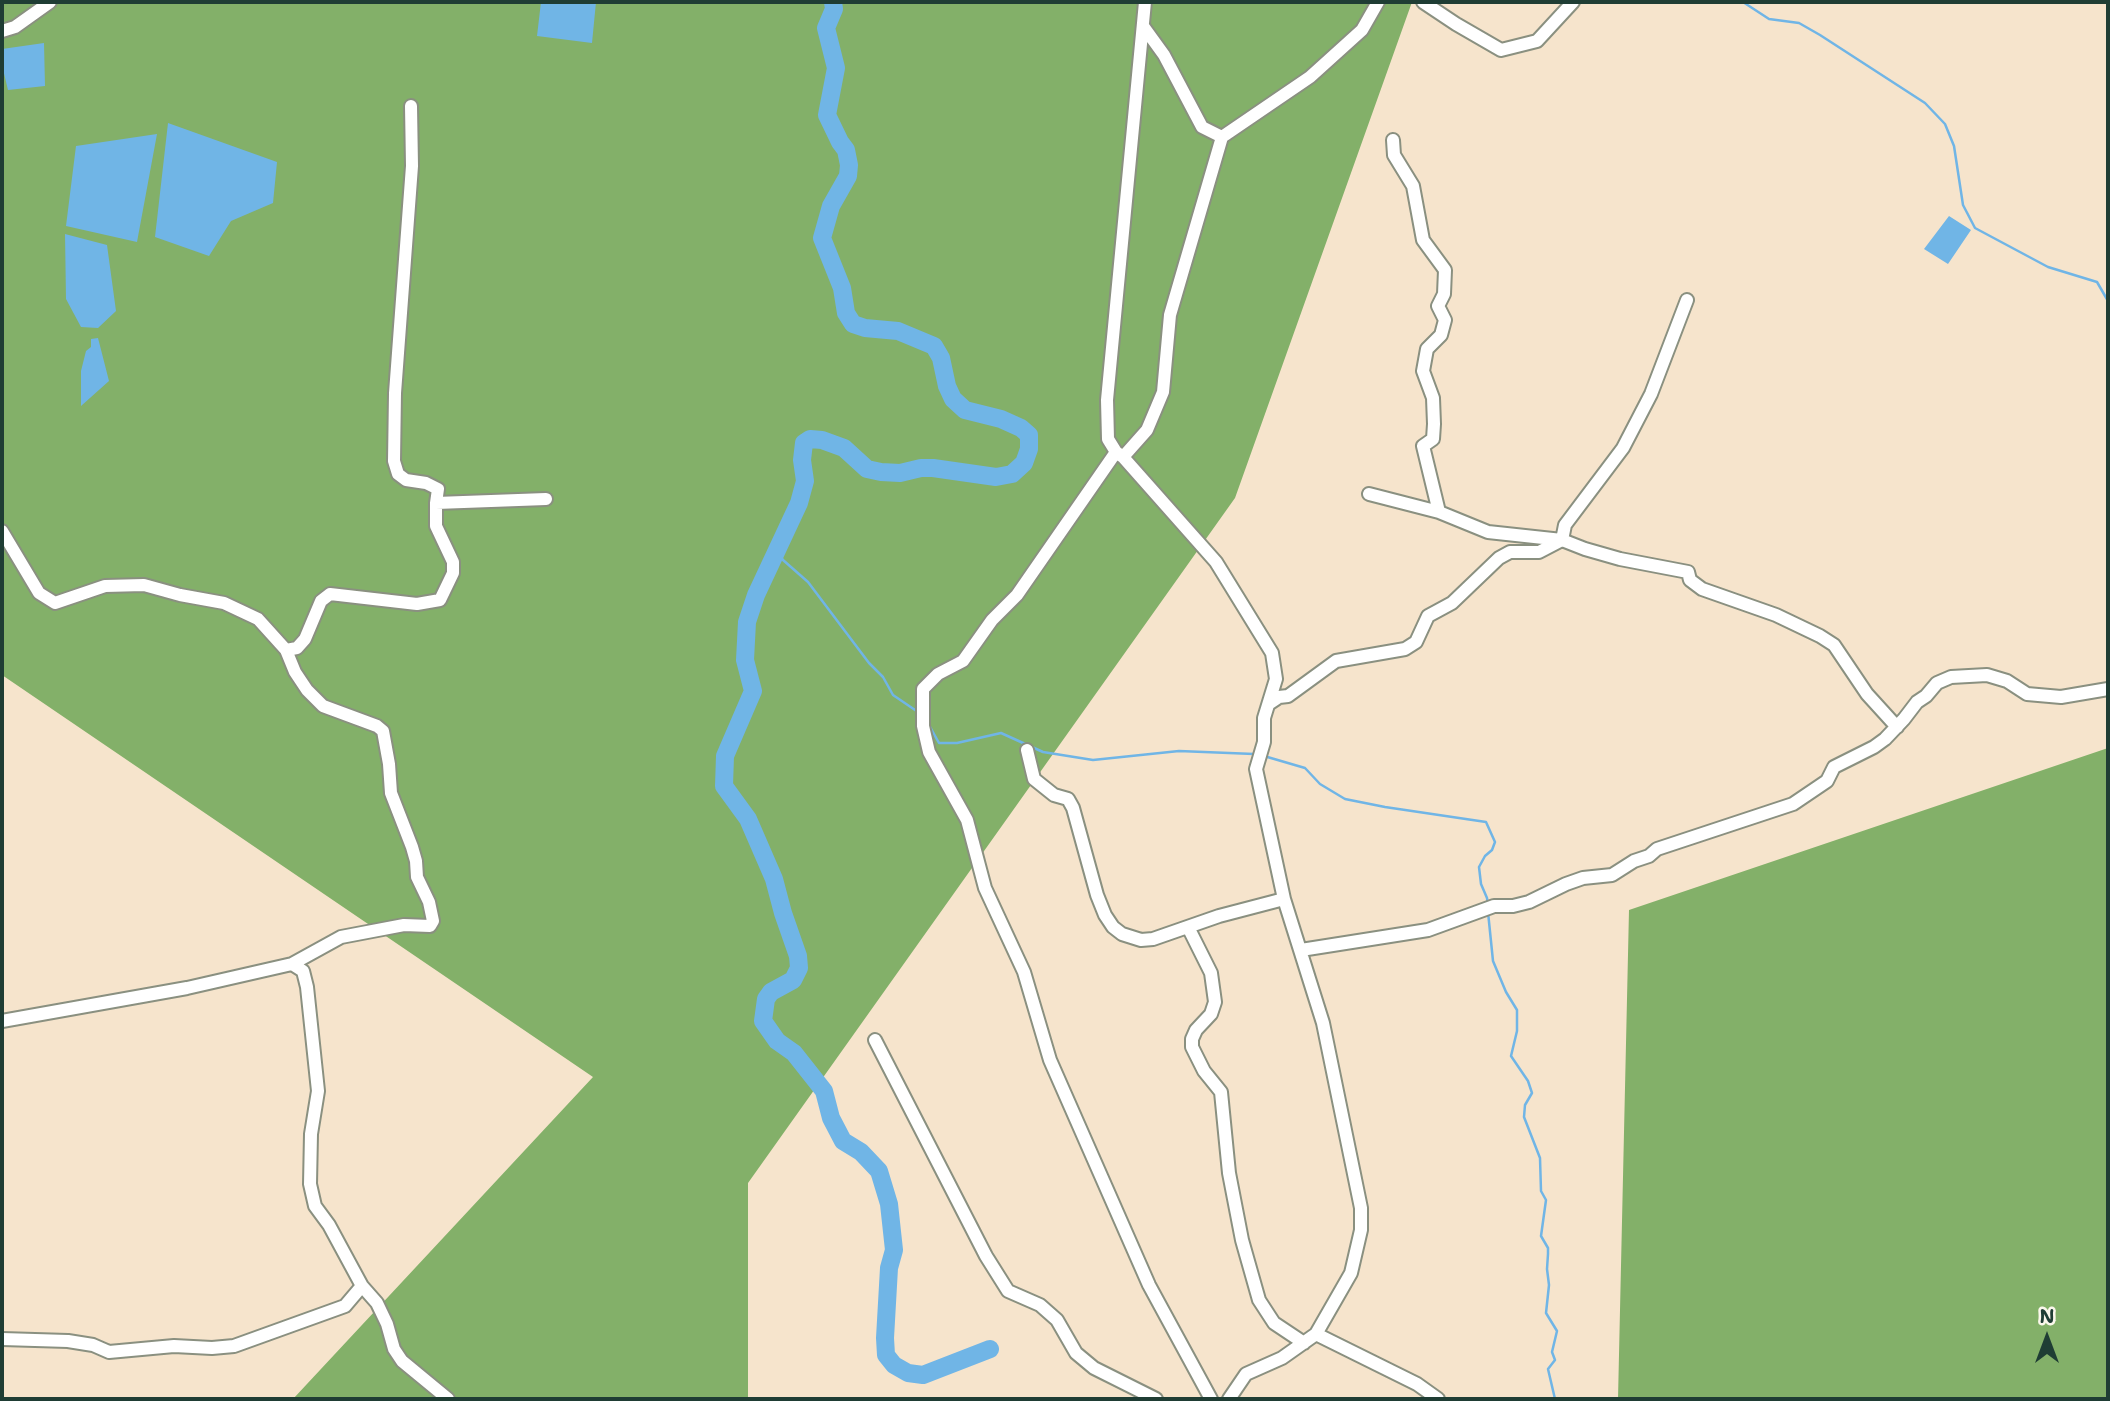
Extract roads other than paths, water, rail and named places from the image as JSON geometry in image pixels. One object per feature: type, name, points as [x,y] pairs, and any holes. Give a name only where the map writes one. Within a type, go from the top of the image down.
[{"type":"street","points":[[2,31],[15,27],[50,2]]},
{"type":"street","points":[[1145,2],[1107,400],[1108,439],[1216,562],[1272,653],[1276,679],[1264,718],[1264,742],[1256,769],[1284,899],[1323,1023],[1361,1208],[1361,1230],[1351,1273],[1317,1334],[1282,1358],[1246,1374],[1230,1399]]},
{"type":"street","points":[[1211,1399],[1149,1285],[1050,1059],[1024,972],[985,888],[967,820],[929,752],[923,726],[923,689],[938,674],[963,662],[992,620],[1017,595],[1120,455],[1147,430],[1163,392],[1170,315],[1222,137],[1310,77],[1362,30],[1378,2]]},
{"type":"street","points":[[1423,2],[1501,50],[1537,41],[1573,2]]},
{"type":"street","points":[[1143,26],[1164,55],[1202,127],[1222,137]]},
{"type":"street","points":[[286,650],[297,648],[305,639],[321,601],[330,594],[417,604],[440,600],[453,573],[453,562],[436,526],[434,509],[438,489],[426,483],[406,480],[398,474],[394,461],[395,393],[412,166],[411,106]]},
{"type":"street","points":[[1393,140],[1394,155],[1413,186],[1423,240],[1445,270],[1444,294],[1438,306],[1445,320],[1441,335],[1427,349],[1423,371],[1433,398],[1434,424],[1433,439],[1423,446],[1439,512]]},
{"type":"street","points":[[1562,540],[1565,525],[1623,448],[1651,394],[1687,300]]},
{"type":"street","points":[[1369,494],[1439,512],[1489,531],[1562,540],[1585,550],[1620,559],[1688,572],[1690,580],[1702,589],[1776,615],[1834,645],[1867,694],[1897,727]]},
{"type":"street","points":[[436,503],[546,499]]},
{"type":"street","points":[[2,531],[39,593],[55,603],[104,586],[144,585],[224,603],[258,620],[286,650],[295,672],[307,690],[323,706],[377,726],[383,731],[390,764],[391,793],[412,847],[417,877],[429,902],[433,920],[430,926],[404,925],[341,937],[292,964],[187,988],[2,1021]]},
{"type":"street","points":[[1270,703],[1279,697],[1288,696],[1336,661],[1405,649],[1416,642],[1428,616],[1452,603],[1499,558],[1510,552],[1539,552],[1562,540]]},
{"type":"street","points":[[1301,950],[1428,930],[1494,906],[1513,906],[1529,902],[1583,878],[1612,875],[1657,849],[1793,804],[1827,781],[1834,767],[1874,747],[1897,727],[1917,702],[1937,684],[1951,677],[1987,676],[2007,681],[2027,694],[2061,697],[2108,689]]},
{"type":"street","points":[[1027,750],[1034,779],[1054,795],[1069,799],[1105,915],[1113,927],[1132,939],[1169,935],[1284,899]]},
{"type":"street","points":[[1188,927],[1211,972],[1215,1002],[1211,1014],[1196,1030],[1192,1047],[1205,1072],[1221,1092],[1228,1173],[1245,1252],[1259,1300],[1273,1323],[1304,1343]]},
{"type":"street","points":[[292,964],[303,971],[307,987],[318,1091],[311,1135],[310,1184],[316,1206],[330,1225],[362,1286],[377,1303],[387,1324],[394,1349],[402,1361],[448,1399]]},
{"type":"street","points":[[875,1040],[986,1256],[1008,1291],[1040,1305],[1057,1320],[1076,1353],[1094,1368],[1156,1399]]},
{"type":"street","points":[[2,1339],[68,1341],[93,1345],[109,1352],[174,1346],[234,1346],[345,1306],[362,1286]]},
{"type":"street","points":[[1317,1334],[1417,1384],[1437,1399]]},
{"type":"water","points":[[541,2],[596,2],[592,43],[537,36]]},
{"type":"water","points":[[44,43],[45,86],[8,90],[2,65],[2,49]]},
{"type":"water","points":[[168,123],[277,162],[273,203],[231,221],[209,256],[155,237]]},
{"type":"water","points":[[157,134],[137,242],[66,226],[76,146]]},
{"type":"water","points":[[1949,216],[1971,230],[1948,264],[1924,249]]},
{"type":"water","points":[[65,234],[107,245],[116,311],[98,328],[81,327],[66,299]]},
{"type":"water","points":[[98,338],[109,381],[81,406],[81,371],[86,351],[91,347],[91,339]]},
{"type":"waterway","points":[[833,2],[834,9],[826,28],[836,68],[827,115],[846,150],[849,165],[848,176],[831,206],[822,238],[842,288],[846,313],[853,324],[865,328],[898,331],[934,346],[941,358],[947,386],[953,399],[965,410],[1001,419],[1021,428],[1029,435],[1029,449],[1024,463],[1012,474],[996,477],[933,468],[900,473],[881,472],[867,469],[844,448],[822,440],[810,439],[804,443],[802,460],[805,481],[799,503],[756,595],[747,622],[745,660],[753,691],[725,756],[724,786],[748,819],[774,879],[798,956],[799,968],[793,980],[771,992],[766,999],[763,1021],[777,1041],[794,1053],[824,1091],[831,1118],[843,1141],[861,1152],[879,1171],[889,1204],[894,1250],[889,1268],[886,1355],[894,1365],[908,1373],[923,1375],[990,1349]]},
{"type":"waterway","points":[[1743,2],[1769,19],[1799,23],[1925,103],[1945,124],[1954,146],[1963,205],[1975,228],[2048,267],[2097,282],[2108,301]]},
{"type":"waterway","points":[[777,549],[783,560],[808,582],[869,663],[883,677],[893,695],[918,712]]},
{"type":"waterway","points":[[929,725],[939,743],[957,743],[1001,733],[1043,752],[1093,760],[1179,751],[1254,754]]},
{"type":"waterway","points":[[1264,756],[1305,768],[1320,784],[1345,799],[1486,822],[1495,842],[1479,867],[1488,905]]},
{"type":"waterway","points":[[1488,912],[1493,961],[1517,1010],[1517,1031],[1511,1056],[1528,1081],[1532,1093],[1525,1105],[1524,1117],[1540,1158],[1541,1191],[1546,1200],[1541,1236],[1548,1248],[1549,1285],[1546,1313],[1557,1331],[1552,1352],[1555,1360],[1548,1369],[1555,1399]]}]
